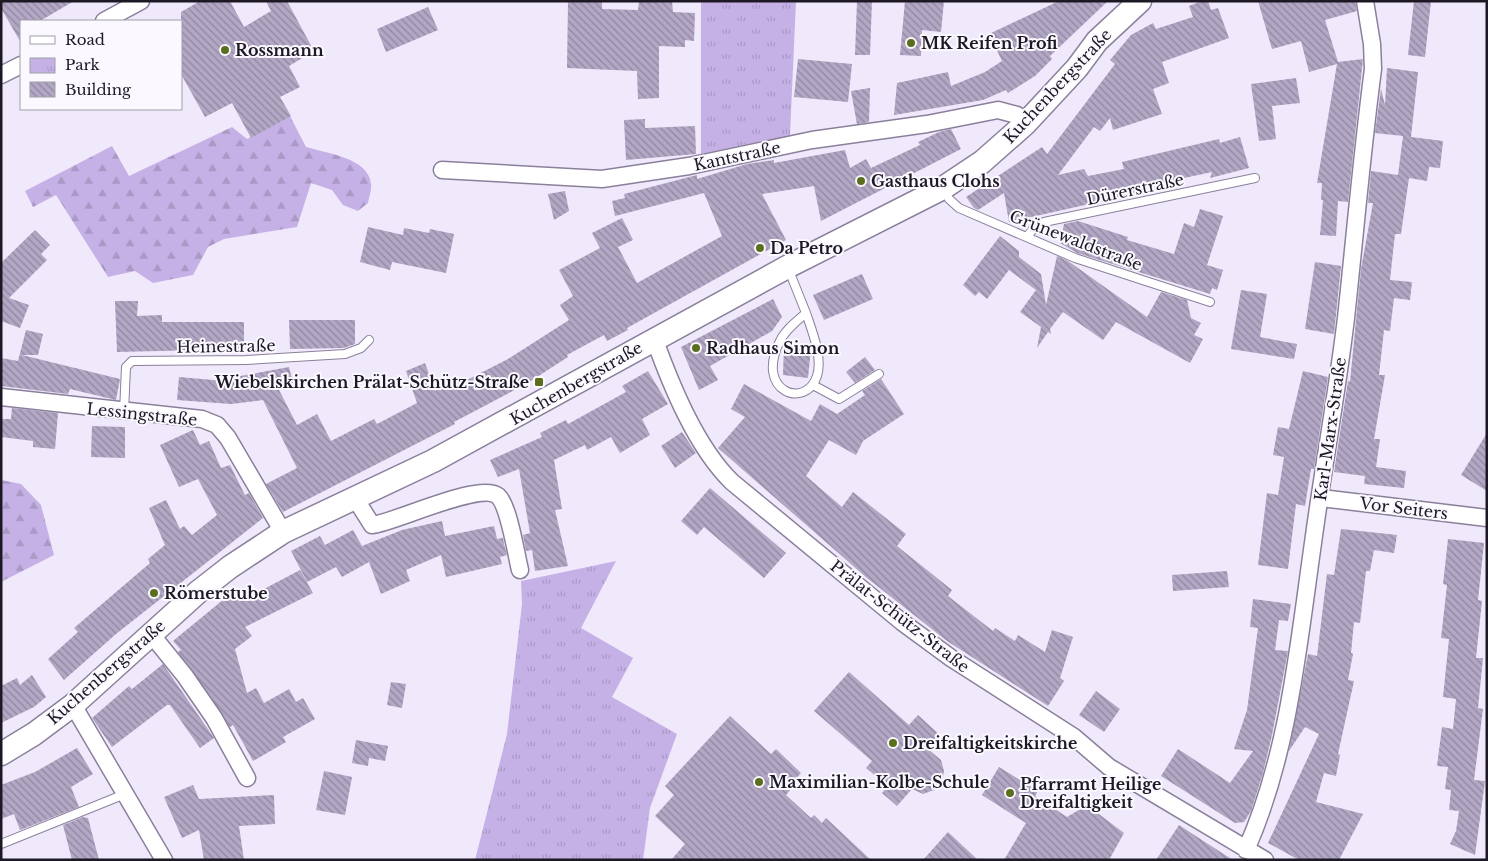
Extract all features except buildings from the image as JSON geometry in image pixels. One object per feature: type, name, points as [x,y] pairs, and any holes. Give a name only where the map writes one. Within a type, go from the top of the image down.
[{"type":"main road","name":"Kuchenbergstraße","points":[[1,754],[34,734],[73,705],[151,634],[230,567],[282,532],[501,425],[654,338],[787,267],[943,188],[982,162],[1025,124],[1077,68],[1097,41],[1140,1]]},
{"type":"street","points":[[106,20],[141,1]]},
{"type":"street","name":"Karl-Marx-Straße","points":[[1246,850],[1259,820],[1271,781],[1290,706],[1321,498],[1346,319],[1372,69],[1372,44],[1365,1]]},
{"type":"street","points":[[1,75],[20,66]]},
{"type":"street","name":"Kantstraße","points":[[442,170],[602,179],[689,166],[812,140],[927,124],[998,110],[1017,115],[1025,124]]},
{"type":"street","name":"Prälat-Schütz-Straße","points":[[654,338],[668,377],[707,452],[717,468],[732,482],[902,622],[951,658],[1074,737],[1109,767],[1265,860]]},
{"type":"street","name":"Lessingstraße","points":[[1,397],[124,412],[202,419],[217,425],[228,438],[282,532]]},
{"type":"street","points":[[355,498],[372,525],[441,501],[490,493],[498,496],[505,508],[520,570]]},
{"type":"street","name":"Vor Seiters","points":[[1321,498],[1487,518]]},
{"type":"street","points":[[151,634],[185,676],[214,718],[246,778]]},
{"type":"street","points":[[73,705],[164,860]]},
{"type":"lane","name":"Dürerstraße","points":[[1027,237],[1036,225],[1044,222],[1255,178]]},
{"type":"lane","name":"Grünewaldstraße","points":[[943,188],[949,199],[959,208],[1075,258],[1210,302]]},
{"type":"lane","points":[[787,267],[806,312],[819,364],[818,375],[813,385],[807,391],[797,393],[784,390],[776,383],[772,374],[773,362],[780,340],[806,312]]},
{"type":"lane","name":"Heinestraße","points":[[124,412],[126,367],[132,361],[246,360],[345,354],[361,348],[369,340]]},
{"type":"lane","points":[[813,385],[839,399],[879,374]]},
{"type":"lane","points":[[1,844],[125,794]]},
{"type":"green space","points":[[701,1],[796,1],[790,135],[701,154]]},
{"type":"green space","points":[[290,116],[306,147],[335,154],[355,162],[363,168],[371,184],[368,203],[358,211],[343,205],[332,190],[311,183],[297,227],[224,239],[208,247],[193,275],[153,283],[135,271],[108,277],[56,195],[33,207],[25,191],[112,146],[129,176],[232,127],[247,139]]},
{"type":"green space","points":[[1,480],[21,484],[41,505],[54,555],[1,582]]},
{"type":"green space","points":[[616,561],[581,628],[633,658],[612,697],[677,734],[650,808],[643,860],[475,860],[507,734],[522,604],[521,581]]},
{"type":"place","name":"MK Reifen Profi","points":[[911,43]]},
{"type":"place","name":"Rossmann","points":[[225,50]]},
{"type":"place","name":"Gasthaus Clohs","points":[[861,181]]},
{"type":"place","name":"Da Petro","points":[[760,248]]},
{"type":"place","name":"Radhaus Simon","points":[[696,348]]},
{"type":"place","name":"Wiebelskirchen Prälat-Schütz-Straße","points":[[539,382]]},
{"type":"place","name":"Römerstube","points":[[154,593]]},
{"type":"place","name":"Dreifaltigkeitskirche","points":[[893,743]]},
{"type":"place","name":"Maximilian-Kolbe-Schule","points":[[759,782]]},
{"type":"place","name":"Pfarramt Heilige Dreifaltigkeit","points":[[1010,793]]}]
